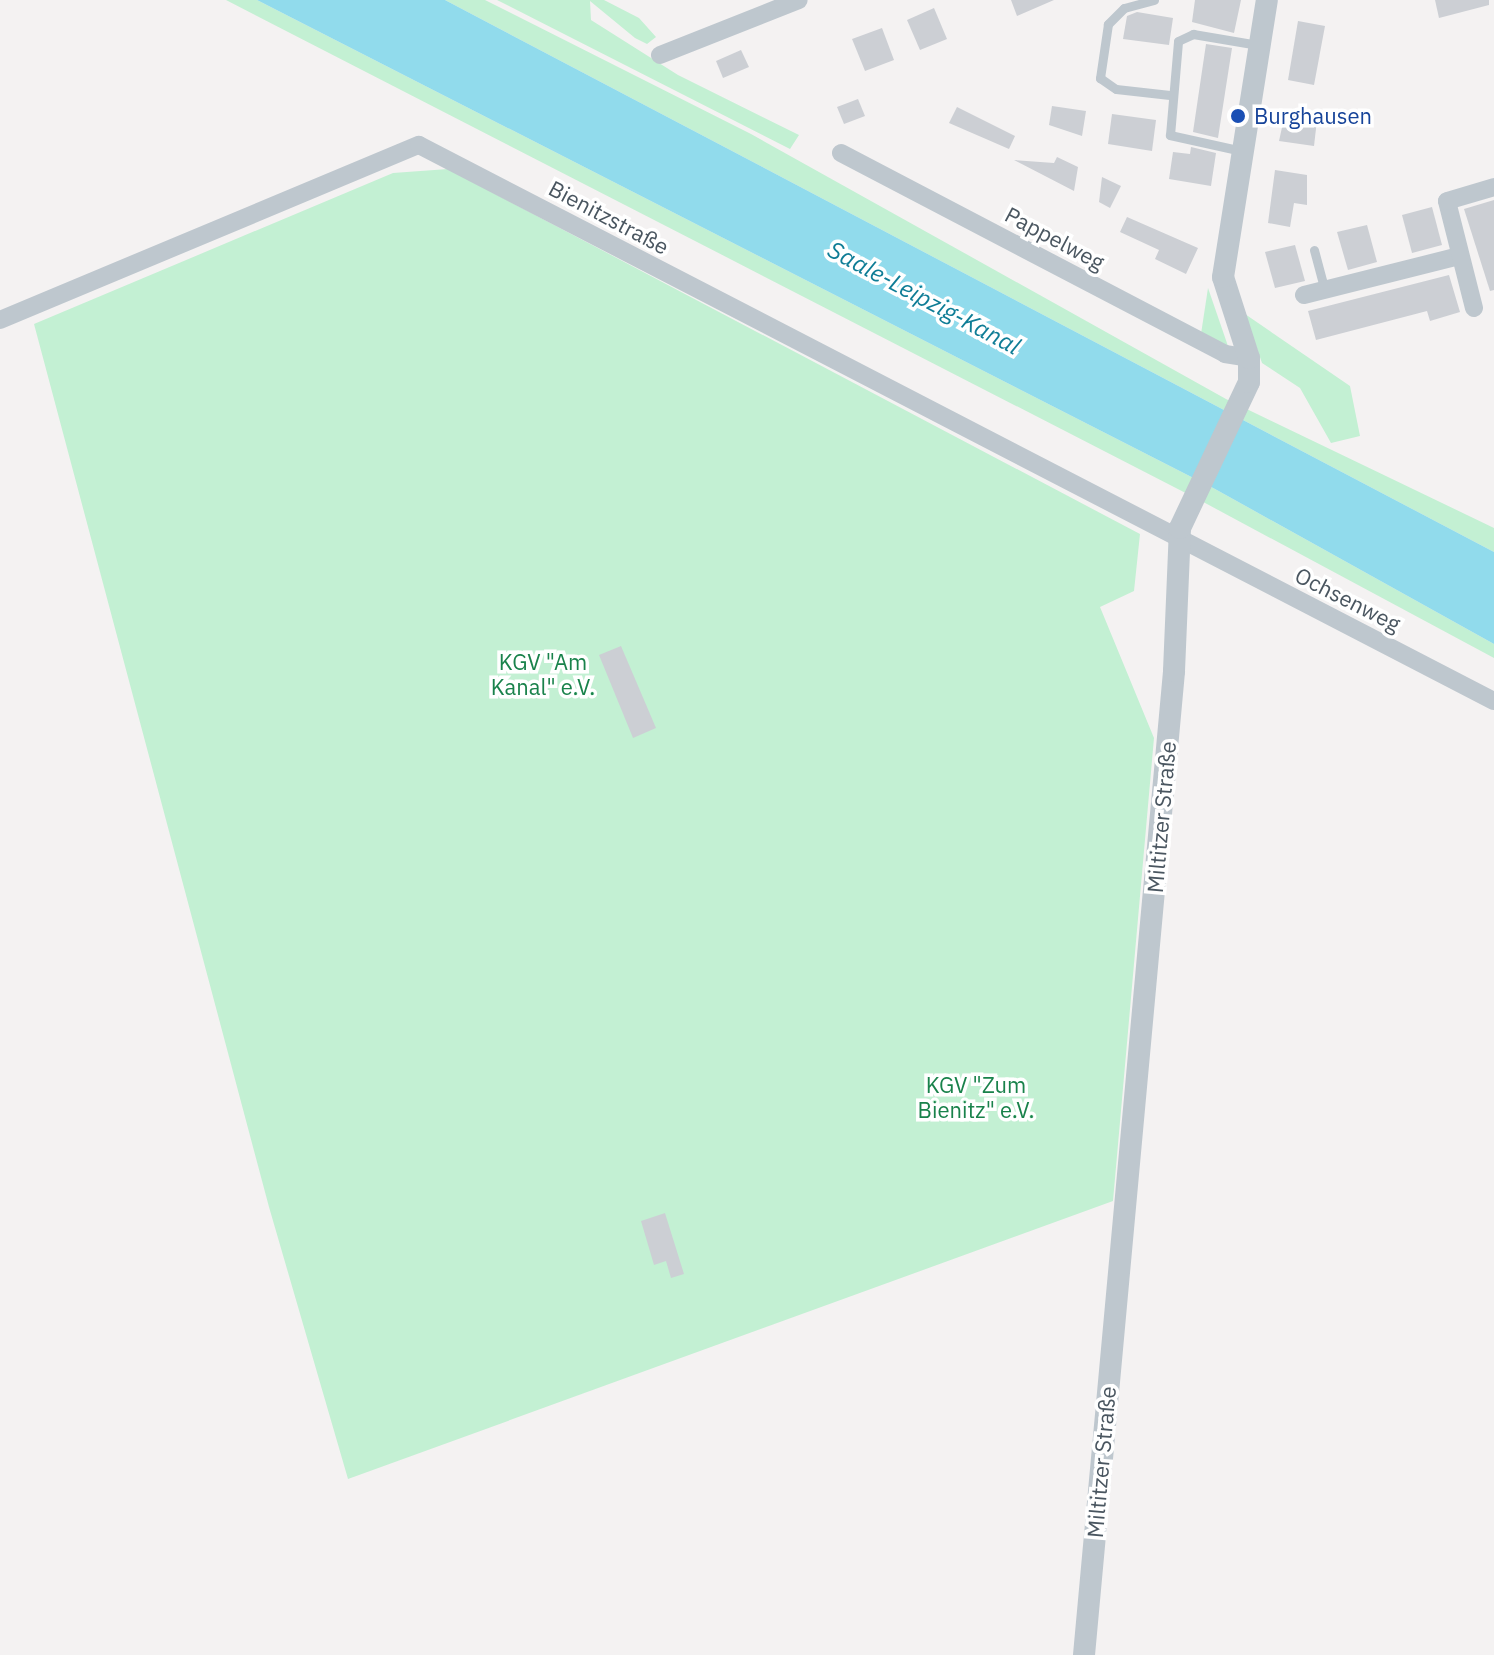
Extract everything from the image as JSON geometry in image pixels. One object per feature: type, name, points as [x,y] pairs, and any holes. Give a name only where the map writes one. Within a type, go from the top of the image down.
[{"type":"street","points":[[660,55],[799,0]]},
{"type":"street","name":"Miltitzer Straße","points":[[1084,1655],[1174,671],[1179,540],[1187,505],[1242,395],[1249,358],[1223,277],[1267,0]]},
{"type":"street","name":"Bienitzstraße","points":[[0,320],[419,145],[1179,540]]},
{"type":"street","name":"Pappelweg","points":[[841,153],[1225,354],[1249,358]]},
{"type":"street","points":[[1474,308],[1447,201],[1494,187]]},
{"type":"street","points":[[1304,295],[1459,256]]},
{"type":"street","name":"Ochsenweg","points":[[1179,540],[1494,701]]},
{"type":"lane","points":[[1154,0],[1124,8],[1108,24],[1100,78],[1116,89],[1170,95]]},
{"type":"lane","points":[[1242,151],[1170,135],[1170,95],[1178,41],[1186,35],[1259,45]]},
{"type":"lane","points":[[1314,250],[1325,291]]},
{"type":"green space","points":[[226,0],[257,0],[1215,489],[1494,644],[1494,658],[1207,504]]},
{"type":"green space","points":[[445,0],[485,0],[751,134],[1226,399],[1494,528],[1494,552]]},
{"type":"green space","points":[[497,0],[604,0],[639,18],[656,37],[647,44],[635,38],[590,1],[591,20],[678,75],[799,135],[790,149]]},
{"type":"green space","name":"KGV \"Am Kanal\" e.V.","points":[[448,169],[1140,534],[1134,591],[1100,607],[1154,738],[1113,1201],[348,1479],[269,1207],[34,324],[393,173]]},
{"type":"green space","points":[[1208,288],[1229,349],[1201,334]]},
{"type":"green space","points":[[1245,314],[1350,386],[1360,436],[1331,443],[1300,388],[1262,363]]},
{"type":"water","name":"Saale-Leipzig-Kanal","points":[[257,0],[445,0],[1494,552],[1494,644],[1215,489]]},
{"type":"building","points":[[1011,0],[1054,0],[1017,16]]},
{"type":"building","points":[[1195,0],[1241,0],[1234,33],[1192,22]]},
{"type":"building","points":[[1435,0],[1489,0],[1489,5],[1439,18]]},
{"type":"building","points":[[934,8],[947,39],[920,50],[907,20]]},
{"type":"building","points":[[1137,12],[1173,18],[1169,45],[1123,39],[1127,16]]},
{"type":"building","points":[[1298,21],[1325,26],[1314,85],[1288,80]]},
{"type":"building","points":[[882,28],[894,60],[865,71],[852,39]]},
{"type":"building","points":[[1206,44],[1232,48],[1218,138],[1193,132]]},
{"type":"building","points":[[741,50],[749,67],[723,78],[716,61]]},
{"type":"building","points":[[858,99],[865,116],[844,124],[837,107]]},
{"type":"building","points":[[1052,106],[1086,111],[1082,136],[1049,125]]},
{"type":"building","points":[[957,107],[1015,136],[1009,149],[949,123]]},
{"type":"building","points":[[1286,109],[1317,120],[1314,146],[1279,141]]},
{"type":"building","points":[[1112,114],[1156,120],[1152,151],[1108,144]]},
{"type":"building","points":[[1191,147],[1216,153],[1211,186],[1169,179],[1173,152],[1190,154]]},
{"type":"building","points":[[1057,157],[1078,167],[1074,191],[1014,160],[1054,163]]},
{"type":"building","points":[[1275,170],[1307,175],[1307,205],[1294,203],[1290,227],[1268,223]]},
{"type":"building","points":[[1102,177],[1121,186],[1110,208],[1099,202]]},
{"type":"building","points":[[1494,200],[1494,290],[1490,291],[1464,209]]},
{"type":"building","points":[[1432,207],[1442,245],[1412,253],[1402,215]]},
{"type":"building","points":[[1127,217],[1198,248],[1186,274],[1155,259],[1159,250],[1120,232]]},
{"type":"building","points":[[1367,225],[1377,262],[1348,270],[1337,232]]},
{"type":"building","points":[[1295,245],[1305,281],[1275,288],[1265,252]]},
{"type":"building","points":[[1449,275],[1460,312],[1430,321],[1427,311],[1316,340],[1308,311]]},
{"type":"building","points":[[621,646],[656,728],[633,738],[599,655]]},
{"type":"building","points":[[665,1213],[684,1274],[671,1278],[666,1261],[654,1265],[641,1221]]},
{"type":"place","name":"Burghausen","points":[[1238,116]]},
{"type":"park label","name":"KGV \"Zum Bienitz\" e.V.","points":[[976,1096]]}]
